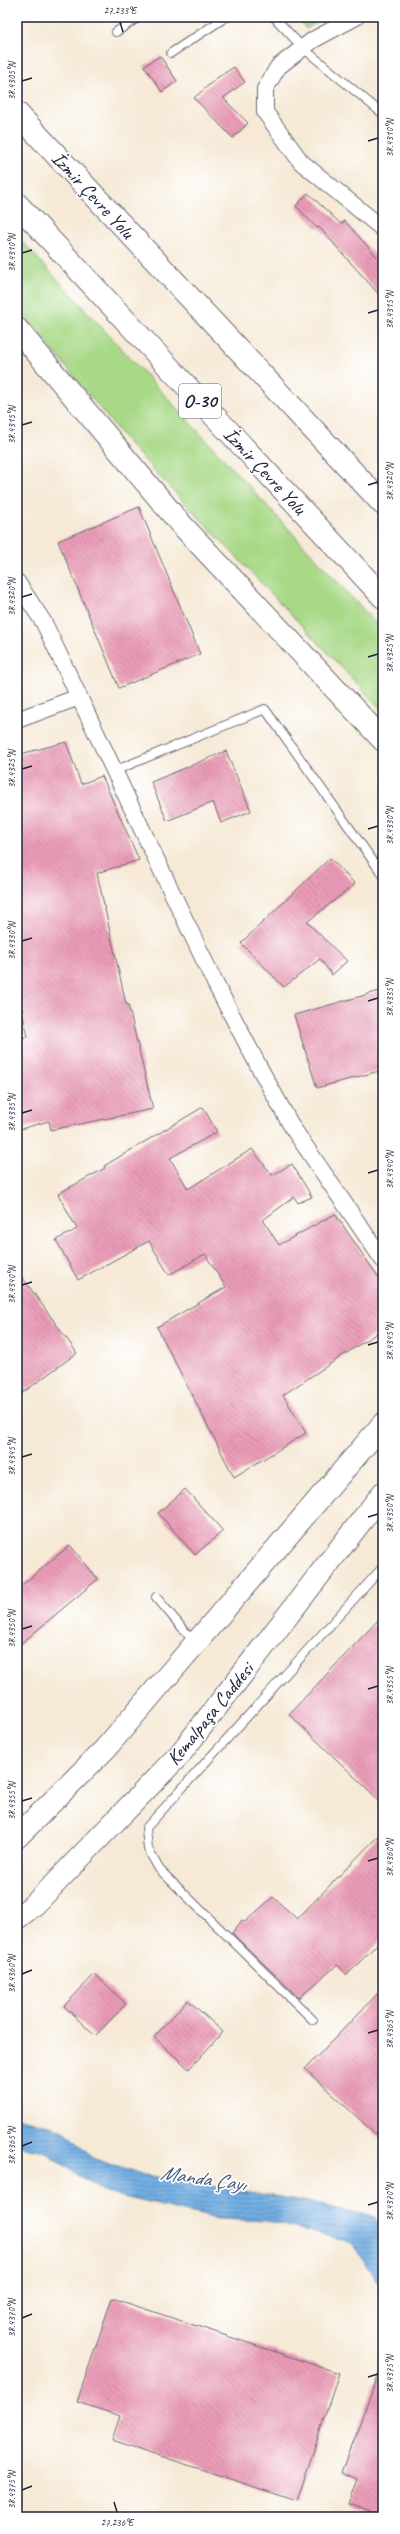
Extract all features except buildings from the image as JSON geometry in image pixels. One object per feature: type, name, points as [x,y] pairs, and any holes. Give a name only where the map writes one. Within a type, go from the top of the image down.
[{"type":"main road","name":"İzmir Çevre Yolu","points":[[17,113],[383,504]]},
{"type":"main road","name":"İzmir Çevre Yolu","points":[[17,204],[383,597]]},
{"type":"main road","points":[[17,329],[179,522],[383,740]]},
{"type":"main road","points":[[17,1837],[105,1749],[383,1424]]},
{"type":"main road","name":"Kemalpaşa Caddesi","points":[[17,1918],[35,1904],[180,1754],[383,1493]]},
{"type":"street","points":[[356,17],[303,48],[278,67],[264,90],[265,112],[301,162],[383,229]]},
{"type":"street","points":[[17,582],[44,623],[215,983],[292,1127],[383,1260]]},
{"type":"street","points":[[17,720],[79,696]]},
{"type":"lane","points":[[116,32],[139,17]]},
{"type":"lane","points":[[171,53],[226,17]]},
{"type":"lane","points":[[274,17],[303,48],[383,114]]},
{"type":"lane","points":[[114,771],[265,709],[383,875]]},
{"type":"lane","points":[[313,2020],[159,1868],[148,1849],[146,1828],[383,1567]]},
{"type":"lane","points":[[156,1596],[195,1643]]},
{"type":"green space","points":[[298,17],[325,17],[306,29]]},
{"type":"green space","points":[[17,236],[383,631],[383,711],[129,444],[17,306]]},
{"type":"water","points":[[17,2118],[65,2130],[92,2158],[138,2174],[298,2200],[375,2217],[383,2229],[383,2288],[351,2242],[268,2221],[218,2219],[106,2193],[43,2151],[17,2145]]},
{"type":"water label","name":"Manda Çayı","points":[[203,2178]]}]
